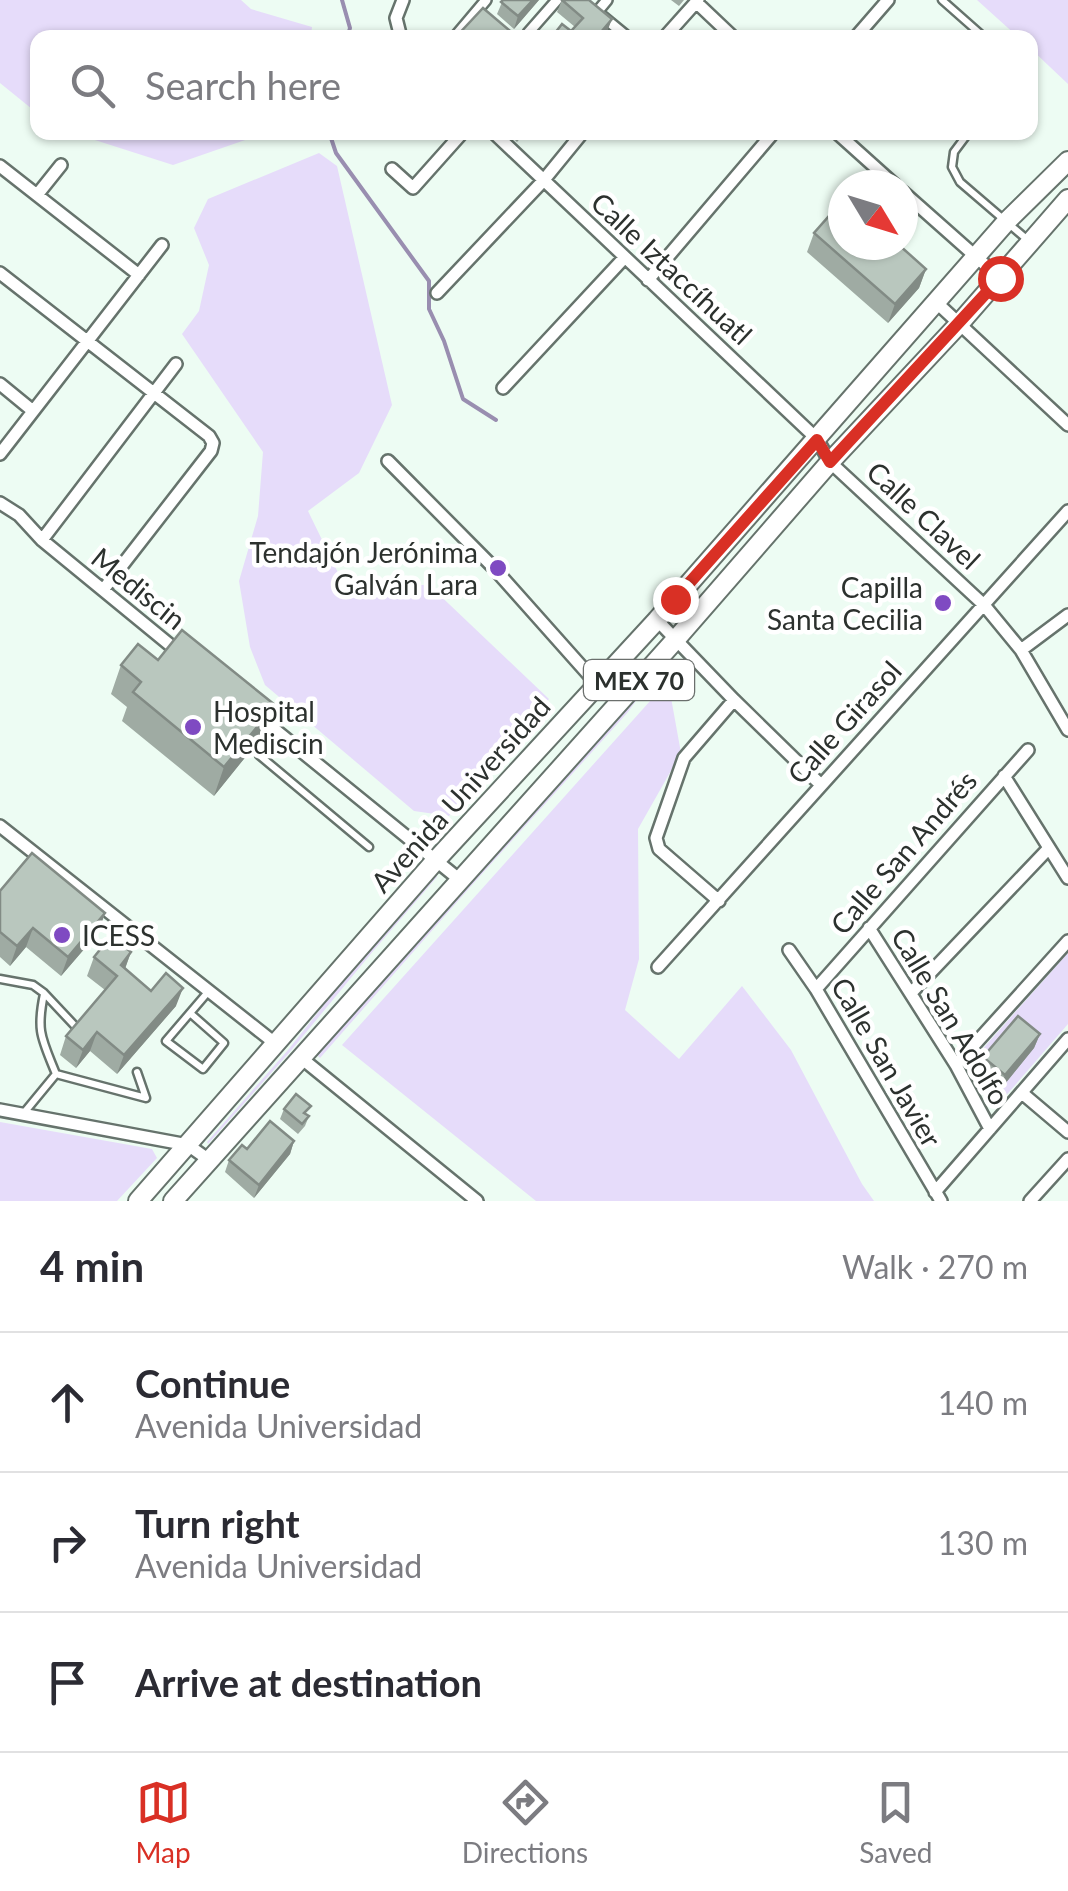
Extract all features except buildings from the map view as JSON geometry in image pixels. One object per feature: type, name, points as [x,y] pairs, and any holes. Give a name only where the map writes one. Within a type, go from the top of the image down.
[{"type":"main road","name":"Avenida Universidad","points":[[138,1201],[436,860],[658,620],[1007,221],[1068,161]]},
{"type":"main road","name":"Avenida Universidad","points":[[173,1201],[1068,200]]},
{"type":"street","points":[[399,30],[396,18],[403,0]]},
{"type":"street","points":[[461,30],[486,0]]},
{"type":"street","points":[[531,30],[557,0]]},
{"type":"street","points":[[607,0],[597,12],[618,30]]},
{"type":"street","points":[[863,30],[888,0]]},
{"type":"street","points":[[671,30],[697,1],[726,30]]},
{"type":"street","points":[[392,169],[413,188],[456,140]]},
{"type":"street","name":"Calle Iztaccíhuatl","points":[[500,140],[817,440],[830,462]]},
{"type":"street","points":[[437,293],[577,140]]},
{"type":"street","points":[[648,280],[767,140]]},
{"type":"street","points":[[845,140],[878,170]]},
{"type":"street","points":[[38,195],[61,165]]},
{"type":"street","points":[[0,166],[139,274]]},
{"type":"street","points":[[1047,180],[1068,200]]},
{"type":"street","points":[[918,205],[1000,278]]},
{"type":"street","points":[[0,454],[162,245]]},
{"type":"street","points":[[503,388],[625,257]]},
{"type":"street","points":[[0,273],[213,443],[211,451],[103,590]]},
{"type":"street","points":[[938,303],[1068,425]]},
{"type":"street","points":[[42,540],[176,364]]},
{"type":"street","points":[[0,384],[33,411]]},
{"type":"street","points":[[388,461],[492,566],[597,684]]},
{"type":"street","name":"Calle Clavel","points":[[830,462],[984,605],[1021,650],[1068,730]]},
{"type":"street","name":"Mediscin","points":[[0,503],[19,515],[42,540],[185,658]]},
{"type":"street","name":"Calle Girasol","points":[[658,967],[1068,511]]},
{"type":"street","points":[[1021,650],[1068,615]]},
{"type":"street","points":[[658,620],[821,784]]},
{"type":"street","points":[[719,900],[660,849],[656,838],[684,758],[734,700]]},
{"type":"street","points":[[247,707],[460,880]]},
{"type":"street","name":"Calle San Andrés","points":[[816,989],[1028,750]]},
{"type":"street","points":[[1004,776],[1068,878]]},
{"type":"street","points":[[0,826],[276,1044]]},
{"type":"street","points":[[911,993],[1049,848]]},
{"type":"street","name":"Calle San Adolfo","points":[[869,928],[956,1065],[990,1130]]},
{"type":"street","points":[[956,1065],[1068,941]]},
{"type":"street","name":"Calle San Javier","points":[[789,950],[938,1196]]},
{"type":"street","name":"Calle San Adolfo","points":[[938,1196],[1068,1040]]},
{"type":"street","points":[[300,1057],[478,1201]]},
{"type":"street","points":[[1022,1093],[1068,1132]]},
{"type":"street","points":[[0,1110],[188,1145],[209,1160]]},
{"type":"street","points":[[1030,1201],[1068,1159]]},
{"type":"lane","points":[[942,0],[977,30]]},
{"type":"lane","points":[[963,140],[954,152],[952,168],[960,182],[1031,243]]},
{"type":"lane","points":[[278,731],[260,755],[369,847]]},
{"type":"lane","points":[[0,979],[33,985],[75,1026]]},
{"type":"lane","points":[[190,1014],[224,1043],[203,1069],[166,1041],[209,991]]},
{"type":"lane","points":[[44,993],[38,1020],[40,1034],[56,1074]]},
{"type":"lane","points":[[56,1074],[146,1098],[137,1072]]},
{"type":"lane","points":[[22,1115],[56,1074]]},
{"type":"shaded area","points":[[0,0],[241,0],[251,9],[312,27],[30,30],[30,107],[0,83]]},
{"type":"shaded area","points":[[977,0],[1068,0],[1068,84],[1038,56],[1038,30],[1010,30]]},
{"type":"shaded area","points":[[95,140],[245,140],[173,165]]},
{"type":"shaded area","points":[[319,153],[337,166],[392,405],[359,473],[308,511],[344,585],[429,585],[549,699],[449,816],[414,811],[265,685],[250,647],[239,581],[258,516],[263,452],[182,334],[199,311],[209,265],[194,228],[208,199]]},
{"type":"shaded area","points":[[668,681],[681,753],[638,829],[639,959],[625,1010],[679,1059],[742,986],[791,1050],[874,1201],[536,1201],[342,1045]]},
{"type":"shaded area","points":[[635,696],[638,698],[628,712],[320,1058],[320,1048]]},
{"type":"shaded area","points":[[436,874],[289,1053],[208,1144],[362,957]]},
{"type":"shaded area","points":[[1068,953],[1068,1024],[993,1106],[970,1063]]},
{"type":"shaded area","points":[[0,1122],[152,1149],[157,1158],[117,1201],[0,1201]]},
{"type":"waterway","points":[[342,0],[349,30]]},
{"type":"waterway","points":[[332,140],[336,153],[429,281],[429,309],[463,399],[496,420]]},
{"type":"place","name":"Tendajón Jerónima Galván Lara","points":[[498,568]]},
{"type":"place","name":"Capilla Santa Cecilia","points":[[943,603]]},
{"type":"place","name":"Hospital Mediscin","points":[[193,727]]},
{"type":"place","name":"ICESS","points":[[62,935]]},
{"type":"route","points":[[675,599],[817,440],[830,462],[1000,278]]}]
